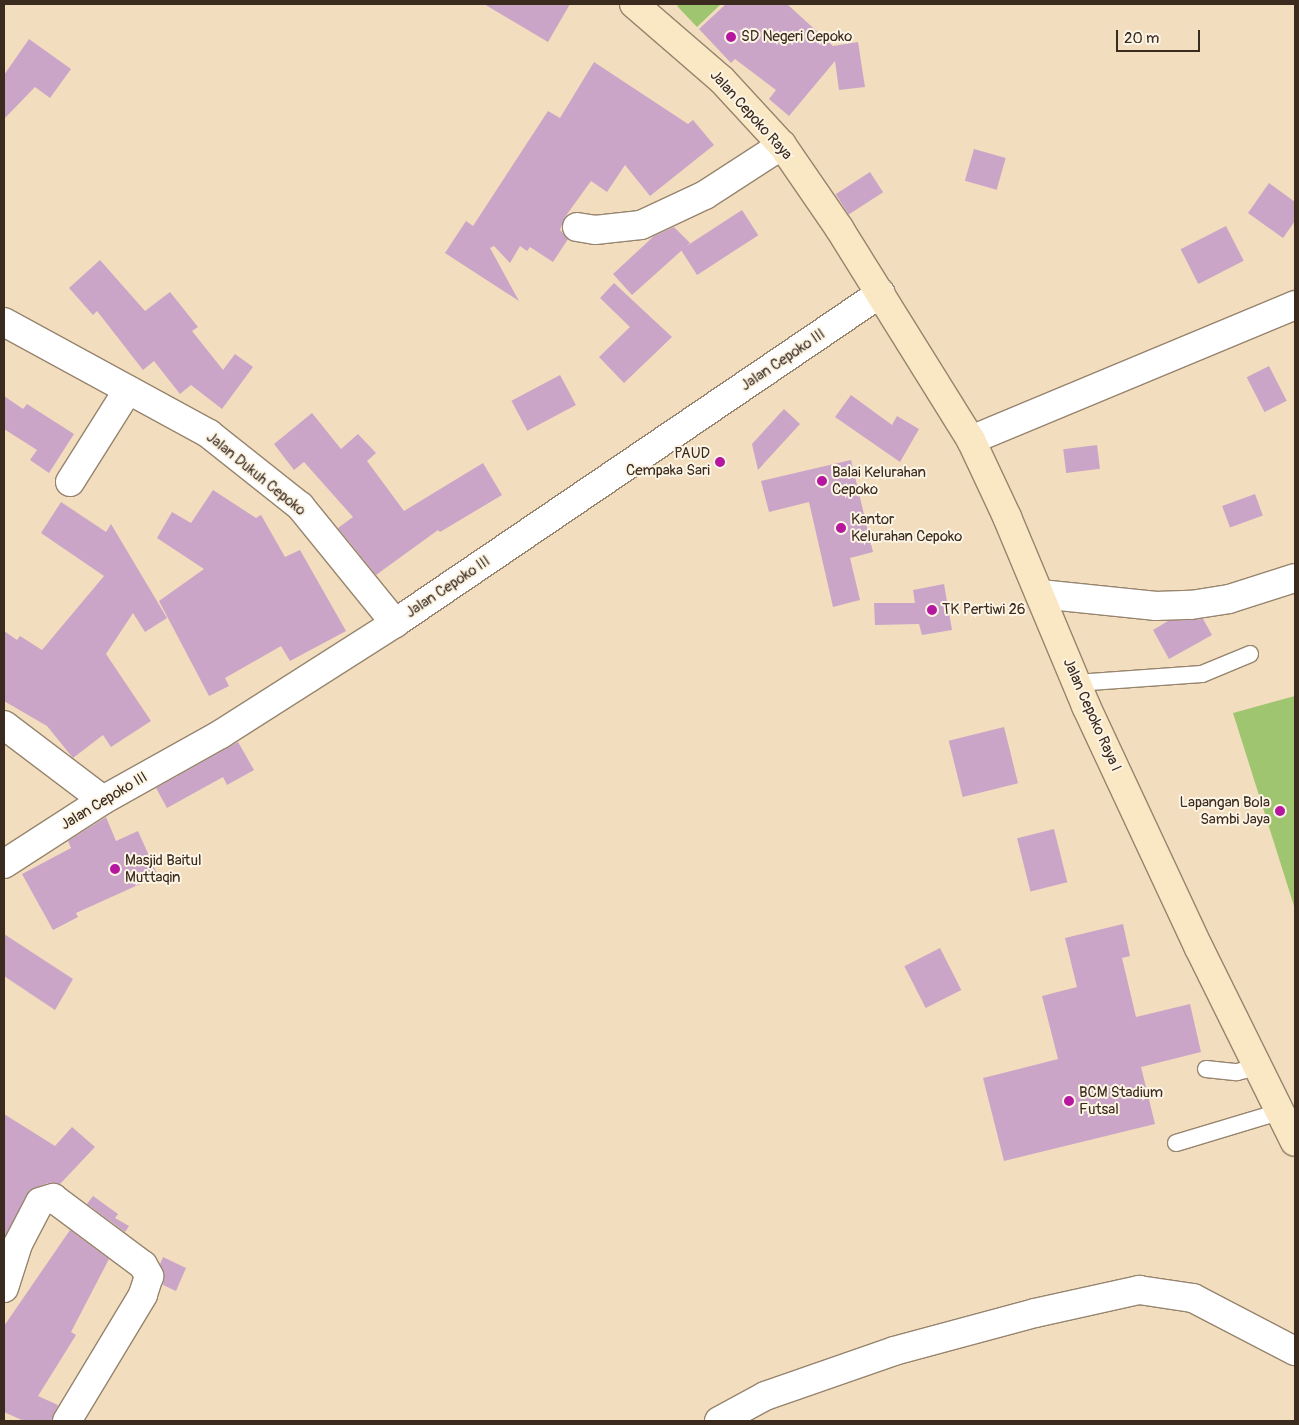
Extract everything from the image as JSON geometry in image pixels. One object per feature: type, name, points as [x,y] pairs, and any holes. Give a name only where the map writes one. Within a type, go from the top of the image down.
[{"type":"main road","name":"Jalan Cepoko Raya","points":[[634,4],[722,80],[782,145],[881,293]]},
{"type":"main road","name":"Jalan Cepoko Raya I","points":[[881,293],[971,440],[1040,594],[1076,683],[1257,1067],[1295,1142]]},
{"type":"street","points":[[577,227],[595,230],[641,225],[705,195],[782,145]]},
{"type":"street","name":"Jalan Cepoko III","points":[[4,864],[103,800],[221,734],[395,623],[881,293]]},
{"type":"street","points":[[971,440],[1295,304]]},
{"type":"street","name":"Jalan Dukuh Cepoko","points":[[4,322],[210,434],[300,506],[395,623]]},
{"type":"street","points":[[70,482],[128,390]]},
{"type":"street","points":[[1040,594],[1156,606],[1191,605],[1229,599],[1295,578]]},
{"type":"street","points":[[4,725],[103,800]]},
{"type":"street","points":[[4,1288],[11,1240],[40,1202],[53,1198],[143,1265],[149,1276],[143,1295],[67,1421]]},
{"type":"street","points":[[719,1421],[764,1396],[894,1351],[1035,1313],[1139,1290],[1193,1298],[1295,1351]]},
{"type":"lane","points":[[1076,683],[1202,674],[1250,654]]},
{"type":"lane","points":[[1206,1069],[1237,1072],[1257,1067]]},
{"type":"lane","points":[[1176,1142],[1279,1112]]},
{"type":"green space","points":[[680,4],[721,4],[697,27],[677,6]]},
{"type":"green space","name":"Lapangan Bola Sambi Jaya","points":[[1295,696],[1295,909],[1233,713]]},
{"type":"building","points":[[484,4],[570,4],[548,42]]},
{"type":"building","points":[[726,4],[787,4],[833,46],[858,42],[865,87],[839,90],[835,61],[789,116],[769,99],[776,90],[735,59],[731,63],[699,29]]},
{"type":"building","points":[[29,39],[71,69],[50,98],[35,87],[4,119],[4,75]]},
{"type":"building","points":[[594,62],[688,124],[693,120],[714,145],[650,196],[625,165],[607,192],[591,181],[565,217],[560,230],[568,239],[553,262],[530,247],[527,251],[520,246],[510,263],[494,246],[490,248],[519,301],[445,253],[466,221],[473,226],[548,111],[560,118]]},
{"type":"building","points":[[974,149],[1006,158],[997,190],[965,181]]},
{"type":"building","points":[[870,172],[883,192],[849,214],[836,194]]},
{"type":"building","points":[[1269,183],[1295,202],[1295,221],[1283,238],[1248,213]]},
{"type":"building","points":[[742,210],[758,235],[697,275],[681,250]]},
{"type":"building","points":[[1226,226],[1244,261],[1198,284],[1181,249]]},
{"type":"building","points":[[674,227],[690,243],[632,295],[613,274],[654,236]]},
{"type":"building","points":[[100,260],[145,311],[170,292],[198,327],[192,331],[223,370],[235,354],[253,367],[222,409],[191,385],[180,394],[154,361],[143,370],[97,311],[93,315],[69,288]]},
{"type":"building","points":[[614,283],[672,337],[624,383],[599,357],[630,327],[600,298]]},
{"type":"building","points":[[1269,366],[1287,401],[1264,412],[1247,377]]},
{"type":"building","points":[[560,375],[576,405],[527,431],[511,401]]},
{"type":"building","points":[[851,395],[892,425],[897,416],[919,429],[900,462],[835,417]]},
{"type":"building","points":[[4,396],[23,409],[27,404],[74,434],[49,473],[30,460],[37,450],[4,429]]},
{"type":"building","points":[[784,409],[800,424],[758,470],[752,444]]},
{"type":"building","points":[[312,413],[341,449],[358,434],[376,453],[367,461],[404,511],[483,463],[502,495],[440,532],[438,530],[376,575],[338,528],[353,517],[304,462],[294,470],[274,444]]},
{"type":"building","points":[[1097,445],[1100,469],[1066,473],[1063,449]]},
{"type":"building","points":[[851,460],[873,552],[850,558],[860,600],[833,607],[809,502],[769,512],[761,481]]},
{"type":"building","points":[[213,490],[256,518],[261,515],[285,557],[300,550],[346,631],[290,661],[281,646],[225,678],[229,686],[209,696],[159,601],[204,569],[157,538],[172,512],[191,523]]},
{"type":"building","points":[[1255,494],[1263,516],[1230,528],[1222,506]]},
{"type":"building","points":[[61,502],[106,532],[111,524],[167,618],[145,632],[133,613],[106,654],[151,721],[111,747],[103,735],[73,758],[47,726],[4,701],[4,631],[17,640],[20,636],[42,650],[104,576],[41,533]]},
{"type":"building","name":"TK Pertiwi 26","points":[[944,584],[952,630],[922,635],[919,624],[875,625],[874,603],[915,603],[913,590]]},
{"type":"building","points":[[1203,619],[1212,635],[1169,659],[1153,630],[1168,621]]},
{"type":"building","points":[[1004,727],[1018,783],[963,797],[949,741]]},
{"type":"building","points":[[238,742],[254,770],[227,785],[223,777],[167,808],[156,788]]},
{"type":"building","name":"Masjid Baitul Muttaqin","points":[[106,817],[116,841],[138,831],[158,876],[76,913],[78,917],[53,930],[22,874],[71,848],[68,841]]},
{"type":"building","points":[[1054,829],[1067,882],[1030,892],[1017,838]]},
{"type":"building","points":[[1123,924],[1130,956],[1122,958],[1136,1017],[1190,1004],[1201,1052],[1141,1067],[1155,1124],[1004,1161],[983,1078],[1058,1059],[1042,996],[1077,987],[1065,938]]},
{"type":"building","points":[[4,934],[73,979],[55,1010],[4,976]]},
{"type":"building","points":[[940,948],[961,990],[926,1008],[904,966]]},
{"type":"building","points":[[4,1114],[55,1146],[72,1127],[95,1147],[60,1184],[48,1183],[30,1190],[4,1238]]},
{"type":"building","points":[[93,1196],[118,1214],[115,1218],[129,1226],[125,1232],[87,1204]]},
{"type":"building","points":[[70,1230],[109,1259],[71,1332],[76,1335],[38,1396],[58,1405],[51,1421],[24,1421],[4,1412],[4,1326]]},
{"type":"building","points":[[163,1257],[186,1268],[176,1291],[163,1285],[164,1274],[160,1264]]},
{"type":"place","name":"SD Negeri Cepoko","points":[[731,37]]},
{"type":"place","name":"PAUD Cempaka Sari","points":[[720,462]]},
{"type":"place","name":"Balai Kelurahan Cepoko","points":[[822,481]]},
{"type":"place","name":"Kantor Kelurahan Cepoko","points":[[841,528]]},
{"type":"place","name":"TK Pertiwi 26","points":[[932,610]]},
{"type":"place","name":"Lapangan Bola Sambi Jaya","points":[[1280,811]]},
{"type":"place","name":"Masjid Baitul Muttaqin","points":[[115,869]]},
{"type":"place","name":"BCM Stadium Futsal","points":[[1069,1101]]}]
